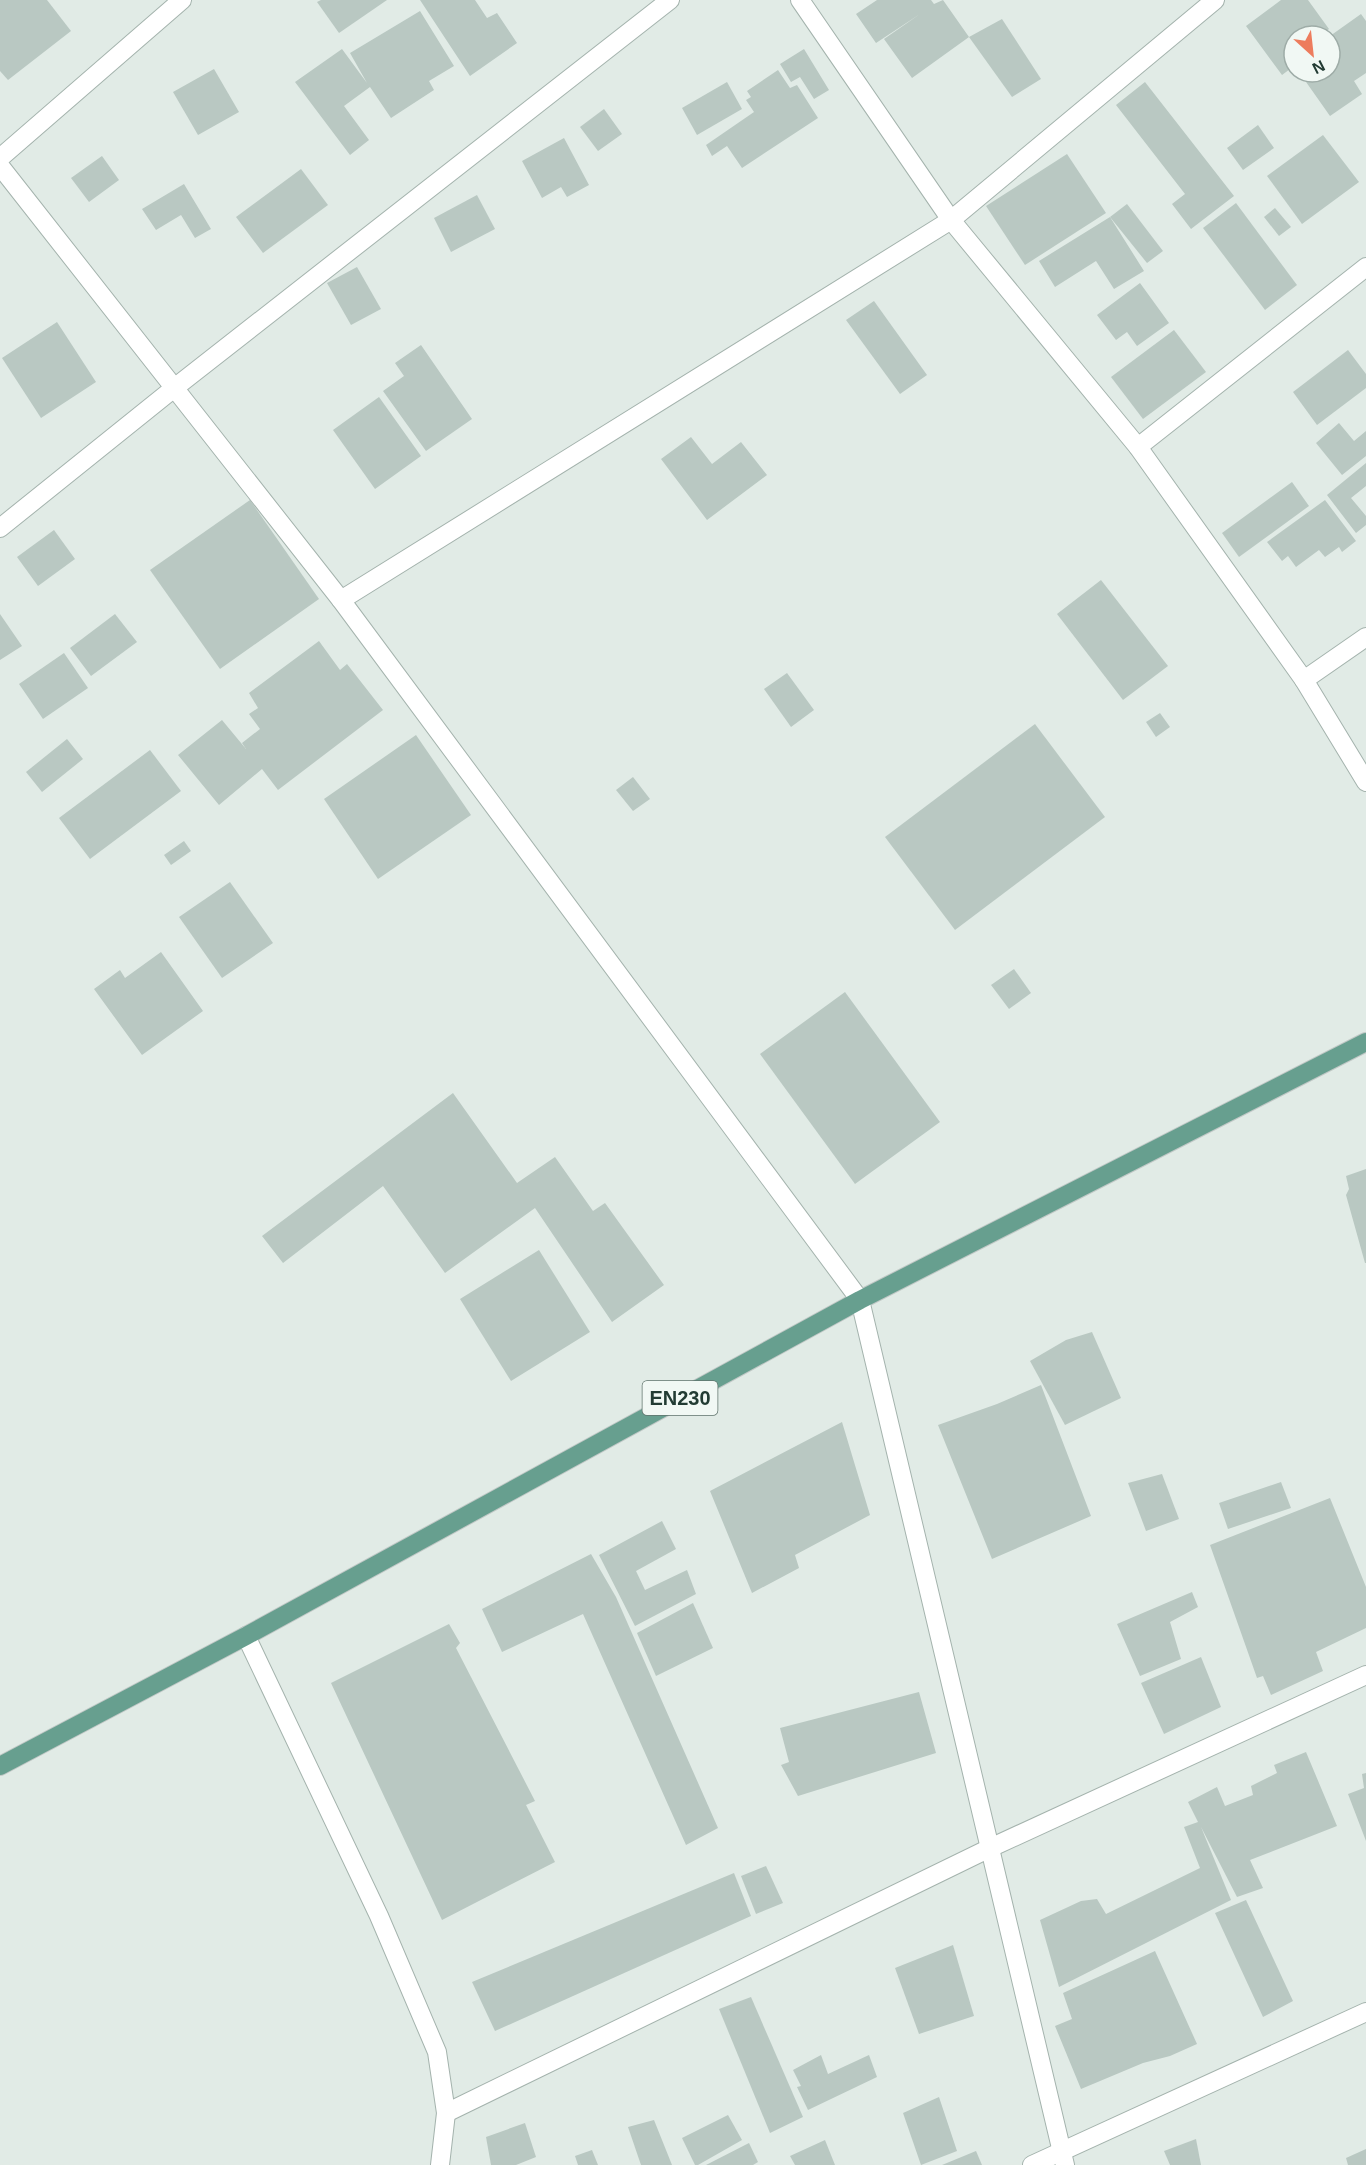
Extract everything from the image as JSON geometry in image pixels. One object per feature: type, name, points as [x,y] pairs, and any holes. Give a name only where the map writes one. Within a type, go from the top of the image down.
[{"type":"main road","name":"EN230","points":[[0,1766],[246,1636],[860,1300],[1366,1042]]},
{"type":"street","points":[[0,158],[182,0]]},
{"type":"street","points":[[0,528],[174,388],[670,0]]},
{"type":"street","points":[[800,0],[951,220],[1138,447],[1305,680],[1366,782]]},
{"type":"street","points":[[341,600],[951,220],[1215,0]]},
{"type":"street","points":[[0,166],[341,600],[860,1300],[1064,2158]]},
{"type":"street","points":[[1138,447],[1366,267]]},
{"type":"street","points":[[1305,680],[1366,637]]},
{"type":"street","points":[[246,1636],[379,1916],[437,2052],[446,2113],[440,2165]]},
{"type":"street","points":[[446,2113],[990,1848],[1366,1675]]},
{"type":"street","points":[[1032,2165],[1064,2158],[1366,2012]]},
{"type":"building","points":[[0,0],[47,0],[71,31],[8,80],[0,71]]},
{"type":"building","points":[[321,0],[387,0],[339,33],[317,2]]},
{"type":"building","points":[[420,0],[475,0],[487,18],[497,13],[517,43],[470,76]]},
{"type":"building","points":[[877,0],[931,0],[934,4],[943,0],[969,37],[912,78],[884,39],[920,14],[876,43],[856,14]]},
{"type":"building","points":[[1281,0],[1308,0],[1325,24],[1282,24],[1282,75],[1246,26]]},
{"type":"building","points":[[420,11],[454,66],[429,81],[434,90],[391,118],[370,87],[344,106],[369,140],[350,155],[295,82],[342,49],[367,83],[350,53]]},
{"type":"building","points":[[1361,14],[1366,21],[1366,73],[1354,81],[1362,94],[1330,116],[1307,84],[1342,84],[1342,27]]},
{"type":"building","points":[[1002,19],[1041,79],[1012,97],[969,37]]},
{"type":"building","points":[[804,49],[829,90],[814,99],[800,77],[791,82],[780,64]]},
{"type":"building","points":[[214,69],[239,112],[198,135],[173,92]]},
{"type":"building","points":[[778,70],[790,88],[797,85],[818,118],[742,168],[727,146],[712,156],[706,145],[754,112],[746,100],[751,97],[747,91]]},
{"type":"building","points":[[727,82],[742,109],[697,135],[682,108]]},
{"type":"building","points":[[1145,82],[1234,196],[1191,229],[1172,204],[1185,194],[1116,105]]},
{"type":"building","points":[[604,109],[622,134],[598,151],[580,127]]},
{"type":"building","points":[[1258,125],[1274,148],[1243,170],[1227,148]]},
{"type":"building","points":[[1323,135],[1359,182],[1302,224],[1267,176]]},
{"type":"building","points":[[564,138],[589,185],[567,197],[561,187],[542,198],[522,161]]},
{"type":"building","points":[[1067,154],[1106,213],[1025,265],[986,206]]},
{"type":"building","points":[[102,156],[119,180],[89,202],[71,178]]},
{"type":"building","points":[[301,169],[328,205],[263,253],[236,217]]},
{"type":"building","points":[[184,184],[211,229],[195,238],[181,215],[156,230],[142,209]]},
{"type":"building","points":[[477,195],[495,229],[451,252],[434,218]]},
{"type":"building","points":[[1236,203],[1297,285],[1265,310],[1203,228]]},
{"type":"building","points":[[1127,204],[1163,251],[1147,263],[1110,217]]},
{"type":"building","points":[[1275,208],[1291,227],[1279,236],[1264,217]]},
{"type":"building","points":[[1110,217],[1144,271],[1114,289],[1096,261],[1055,287],[1039,261]]},
{"type":"building","points":[[357,267],[381,309],[351,325],[327,283]]},
{"type":"building","points":[[1140,283],[1169,323],[1137,346],[1127,332],[1116,340],[1097,315]]},
{"type":"building","points":[[874,301],[927,375],[900,394],[846,320]]},
{"type":"building","points":[[57,322],[96,382],[41,418],[2,358]]},
{"type":"building","points":[[1174,330],[1206,372],[1143,419],[1111,377]]},
{"type":"building","points":[[421,345],[472,419],[426,451],[383,391],[404,376],[395,363]]},
{"type":"building","points":[[1348,350],[1366,374],[1366,388],[1317,425],[1293,392]]},
{"type":"building","points":[[379,397],[421,456],[375,489],[333,430]]},
{"type":"building","points":[[1339,423],[1354,441],[1366,431],[1366,456],[1342,475],[1316,443]]},
{"type":"building","points":[[691,437],[712,464],[741,442],[767,475],[707,520],[661,459]]},
{"type":"building","points":[[1366,463],[1366,486],[1351,498],[1366,516],[1366,525],[1356,533],[1327,495]]},
{"type":"building","points":[[1292,482],[1309,506],[1239,557],[1222,533]]},
{"type":"building","points":[[250,500],[319,599],[220,669],[150,570]]},
{"type":"building","points":[[1325,500],[1356,541],[1342,552],[1339,547],[1325,557],[1319,550],[1296,567],[1288,556],[1282,561],[1267,542]]},
{"type":"building","points":[[54,530],[75,559],[38,586],[17,557]]},
{"type":"building","points":[[1101,580],[1168,666],[1123,700],[1057,614]]},
{"type":"building","points":[[0,614],[22,646],[0,660]]},
{"type":"building","points":[[115,614],[137,642],[91,676],[70,648]]},
{"type":"building","points":[[319,641],[340,670],[347,664],[383,710],[278,790],[262,769],[219,805],[178,755],[222,720],[246,749],[242,743],[260,729],[249,714],[258,708],[249,693]]},
{"type":"building","points":[[64,653],[88,688],[43,719],[19,684]]},
{"type":"building","points":[[787,673],[814,710],[791,727],[764,689]]},
{"type":"building","points":[[1160,713],[1170,727],[1156,737],[1146,722]]},
{"type":"building","points":[[1035,724],[1105,817],[955,930],[885,837]]},
{"type":"building","points":[[416,735],[471,815],[378,879],[324,799]]},
{"type":"building","points":[[67,739],[83,759],[42,792],[26,772]]},
{"type":"building","points":[[150,750],[181,791],[90,859],[59,818]]},
{"type":"building","points":[[633,777],[650,799],[633,811],[616,790]]},
{"type":"building","points":[[184,841],[191,851],[171,865],[164,855]]},
{"type":"building","points":[[230,882],[273,943],[222,978],[179,917]]},
{"type":"building","points":[[161,952],[203,1011],[142,1055],[94,989],[120,970],[125,978]]},
{"type":"building","points":[[1014,969],[1031,993],[1009,1009],[991,985]]},
{"type":"building","points":[[845,992],[940,1122],[855,1184],[760,1054]]},
{"type":"building","points":[[453,1093],[517,1183],[555,1157],[593,1211],[605,1203],[664,1285],[612,1322],[535,1208],[445,1273],[383,1186],[283,1263],[262,1236]]},
{"type":"building","points":[[1366,1169],[1365,1263],[1346,1195],[1349,1189],[1346,1176]]},
{"type":"building","points":[[539,1250],[590,1332],[511,1381],[460,1299]]},
{"type":"building","points":[[1092,1332],[1121,1398],[1065,1425],[1030,1361],[1066,1340]]},
{"type":"building","points":[[1041,1385],[1091,1516],[992,1559],[938,1425]]},
{"type":"building","points":[[842,1422],[870,1515],[795,1555],[799,1568],[752,1593],[710,1491]]},
{"type":"building","points":[[1162,1474],[1179,1519],[1146,1531],[1128,1483]]},
{"type":"building","points":[[1281,1482],[1291,1508],[1228,1529],[1219,1503]]},
{"type":"building","points":[[1330,1498],[1366,1587],[1366,1628],[1316,1652],[1323,1671],[1271,1695],[1263,1676],[1257,1678],[1210,1545]]},
{"type":"building","points":[[662,1521],[676,1549],[636,1571],[645,1590],[687,1570],[696,1594],[635,1626],[599,1555]]},
{"type":"building","points":[[591,1554],[616,1597],[718,1828],[686,1845],[583,1614],[502,1652],[482,1609]]},
{"type":"building","points":[[1192,1592],[1198,1607],[1170,1622],[1181,1659],[1140,1676],[1117,1624]]},
{"type":"building","points":[[693,1603],[713,1648],[656,1676],[637,1633]]},
{"type":"building","points":[[449,1624],[460,1643],[456,1648],[535,1801],[526,1805],[555,1862],[442,1920],[331,1683]]},
{"type":"building","points":[[1201,1657],[1221,1707],[1164,1734],[1141,1683]]},
{"type":"building","points":[[919,1692],[936,1753],[798,1796],[781,1765],[789,1762],[780,1728]]},
{"type":"building","points":[[1306,1752],[1337,1826],[1250,1860],[1263,1888],[1237,1897],[1201,1827],[1231,1900],[1059,1987],[1040,1920],[1081,1901],[1097,1899],[1106,1914],[1200,1868],[1184,1827],[1198,1822],[1188,1802],[1217,1787],[1225,1806],[1253,1795],[1251,1786],[1277,1773],[1274,1765]]},
{"type":"building","points":[[1366,1773],[1366,1841],[1348,1794],[1364,1788],[1362,1774]]},
{"type":"building","points":[[766,1866],[783,1903],[756,1914],[741,1876]]},
{"type":"building","points":[[734,1873],[751,1916],[495,2031],[472,1982]]},
{"type":"building","points":[[1246,1900],[1293,2001],[1263,2017],[1215,1913]]},
{"type":"building","points":[[953,1945],[974,2016],[919,2034],[895,1968]]},
{"type":"building","points":[[1155,1951],[1197,2044],[1170,2056],[1143,2063],[1081,2089],[1055,2026],[1072,2019],[1063,1993]]},
{"type":"building","points":[[751,1997],[803,2117],[770,2133],[719,2009]]},
{"type":"building","points":[[821,2055],[828,2074],[869,2055],[877,2077],[808,2110],[797,2087],[801,2086],[793,2070]]},
{"type":"building","points":[[939,2097],[957,2151],[921,2165],[903,2113]]},
{"type":"building","points":[[728,2115],[742,2140],[695,2165],[682,2138]]},
{"type":"building","points":[[654,2120],[672,2165],[641,2165],[628,2127]]},
{"type":"building","points":[[525,2123],[536,2157],[516,2165],[491,2165],[486,2137]]},
{"type":"building","points":[[1196,2139],[1201,2165],[1170,2165],[1164,2151]]},
{"type":"building","points":[[825,2140],[835,2165],[795,2165],[790,2156]]},
{"type":"building","points":[[749,2143],[758,2162],[753,2165],[706,2165]]},
{"type":"building","points":[[1366,2149],[1366,2165],[1348,2165],[1346,2158]]},
{"type":"building","points":[[592,2150],[598,2165],[578,2165],[575,2156]]},
{"type":"building","points":[[976,2151],[982,2165],[942,2165]]}]
